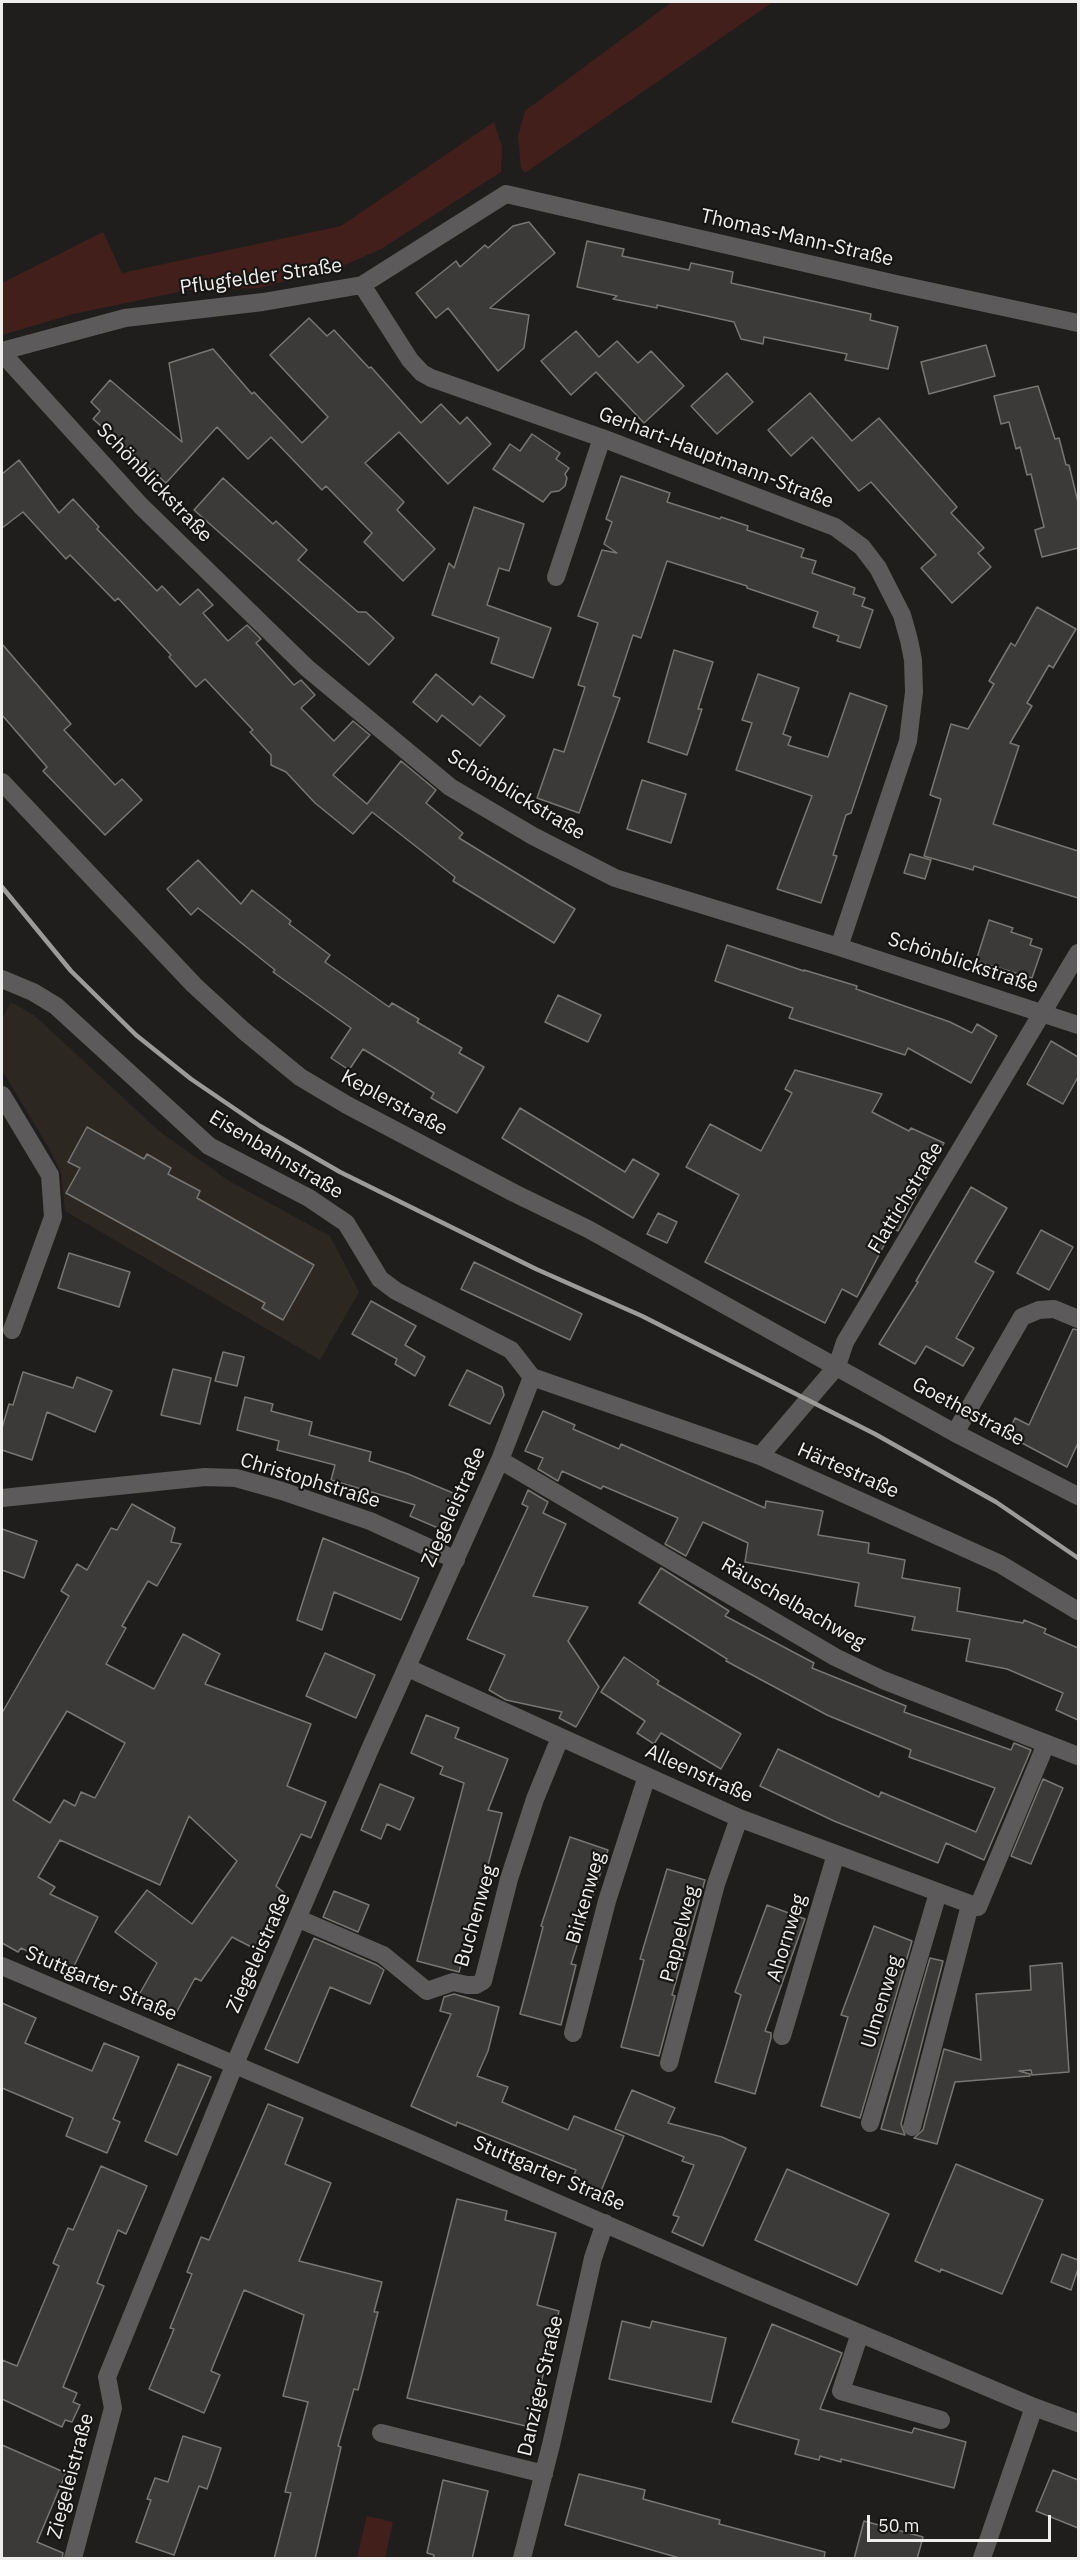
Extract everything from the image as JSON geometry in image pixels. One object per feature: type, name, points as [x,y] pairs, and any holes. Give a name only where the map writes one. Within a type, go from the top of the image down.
[{"type":"street","name":"Pflugfelder Straße","points":[[2,352],[125,318],[263,302],[362,285],[507,194]]},
{"type":"street","name":"Thomas-Mann-Straße","points":[[507,194],[884,282],[1078,323]]},
{"type":"street","name":"Gerhart-Hauptmann-Straße","points":[[362,285],[410,360],[422,373],[431,378],[602,438],[835,527],[862,547],[878,568],[902,615],[913,660],[914,692],[908,741],[839,947]]},
{"type":"street","name":"Schönblickstraße","points":[[2,352],[141,506],[299,660],[450,787],[532,836],[615,878],[1044,1012],[1078,1025]]},
{"type":"street","points":[[556,578],[602,438]]},
{"type":"street","name":"Keplerstraße","points":[[2,782],[194,985],[244,1031],[300,1077],[347,1105],[503,1188],[588,1229],[837,1366]]},
{"type":"street","name":"Flattichstraße","points":[[760,1456],[837,1366],[845,1342],[1078,953]]},
{"type":"street","name":"Eisenbahnstraße","points":[[2,979],[33,992],[56,1006],[209,1146],[309,1198],[346,1224],[380,1279],[396,1291],[511,1350],[532,1377]]},
{"type":"street","points":[[2,1095],[50,1175],[53,1217],[12,1330]]},
{"type":"street","points":[[955,1433],[1022,1317],[1038,1310],[1054,1309],[1078,1319]]},
{"type":"street","name":"Goethestraße","points":[[837,1366],[955,1433],[1078,1496]]},
{"type":"street","name":"Härtestraße","points":[[532,1377],[760,1456],[1000,1564],[1078,1611]]},
{"type":"street","name":"Ziegeleistraße","points":[[73,2559],[112,2408],[107,2377],[234,2066],[370,1749],[500,1460],[532,1377]]},
{"type":"street","name":"Räuschelbachweg","points":[[500,1460],[835,1657],[883,1680],[1078,1756]]},
{"type":"street","name":"Christophstraße","points":[[2,1498],[193,1478],[236,1478],[370,1521],[456,1560]]},
{"type":"street","name":"Alleenstraße","points":[[408,1668],[739,1818],[974,1906]]},
{"type":"street","name":"Buchenweg","points":[[299,1919],[383,1955],[427,1991],[453,1982],[476,1985],[483,1981],[509,1879],[535,1799],[560,1738]]},
{"type":"street","points":[[912,2127],[974,1906],[1046,1744]]},
{"type":"street","name":"Birkenweg","points":[[573,2034],[606,1901],[647,1776]]},
{"type":"street","name":"Pappelweg","points":[[669,2063],[716,1884],[739,1818]]},
{"type":"street","name":"Ahornweg","points":[[782,2036],[788,2009],[836,1854]]},
{"type":"street","name":"Ulmenweg","points":[[870,2123],[938,1893]]},
{"type":"street","name":"Stuttgarter Straße","points":[[2,1966],[748,2286],[1034,2407],[1078,2423]]},
{"type":"street","name":"Danziger Straße","points":[[522,2559],[544,2474],[593,2258],[605,2223]]},
{"type":"street","points":[[860,2333],[841,2391],[941,2420]]},
{"type":"street","points":[[982,2559],[1034,2407]]},
{"type":"street","points":[[381,2433],[544,2474]]},
{"type":"shaded area","points":[[672,2],[773,2],[525,173],[521,168],[518,136],[525,111]]},
{"type":"shaded area","points":[[494,122],[502,147],[501,172],[381,249],[340,267],[259,288],[188,290],[73,314],[2,335],[2,283],[103,232],[122,273],[341,226]]},
{"type":"shaded area","points":[[11,1002],[34,1015],[159,1131],[229,1181],[330,1236],[359,1292],[320,1360],[65,1211],[61,1173],[49,1148],[2,1070],[2,1019]]},
{"type":"shaded area","points":[[367,2516],[393,2522],[385,2558],[357,2558]]},
{"type":"building","points":[[529,222],[555,253],[490,308],[529,315],[524,348],[498,371],[448,308],[436,318],[416,293],[456,261],[460,267],[485,245],[488,248],[513,226]]},
{"type":"building","points":[[587,241],[624,249],[622,256],[689,270],[691,263],[733,272],[731,283],[871,314],[870,320],[898,327],[888,369],[845,360],[847,354],[764,337],[763,344],[741,339],[734,322],[657,305],[657,308],[613,299],[617,296],[577,287]]},
{"type":"building","points":[[309,318],[327,336],[334,330],[421,423],[441,404],[460,424],[467,417],[491,444],[448,484],[399,432],[365,463],[404,502],[397,510],[435,549],[403,581],[364,542],[372,533],[326,486],[322,490],[271,437],[248,459],[217,427],[166,483],[93,419],[100,411],[91,402],[110,380],[182,442],[169,363],[213,349],[252,394],[254,392],[302,443],[328,417],[270,355]]},
{"type":"building","points":[[576,331],[599,357],[617,341],[638,363],[651,351],[684,386],[644,423],[596,372],[571,395],[541,361]]},
{"type":"building","points":[[986,345],[995,376],[929,394],[921,362]]},
{"type":"building","points":[[727,373],[753,402],[717,434],[691,406]]},
{"type":"building","points":[[1038,386],[1055,439],[1059,438],[1066,465],[1069,465],[1078,502],[1078,548],[1042,557],[1035,530],[1044,527],[1031,474],[1027,475],[1020,447],[1016,449],[1009,422],[1001,424],[994,396]]},
{"type":"building","points":[[810,393],[852,441],[879,418],[957,507],[951,513],[984,548],[978,553],[991,567],[952,603],[921,568],[936,555],[871,482],[859,491],[812,437],[791,456],[768,430]]},
{"type":"building","points":[[532,434],[560,453],[556,459],[569,468],[565,474],[567,478],[565,486],[559,491],[551,492],[543,502],[493,469],[510,444],[520,451]]},
{"type":"building","points":[[19,460],[59,513],[73,499],[99,527],[97,529],[157,591],[162,586],[180,605],[198,589],[213,605],[203,613],[228,641],[247,625],[261,639],[256,643],[294,685],[301,680],[315,695],[301,708],[334,741],[353,721],[370,735],[333,775],[367,804],[401,761],[436,790],[426,803],[463,833],[459,838],[575,909],[554,943],[453,881],[455,877],[372,812],[353,834],[315,803],[286,772],[271,765],[271,755],[250,732],[253,730],[205,679],[196,687],[169,657],[171,655],[118,598],[115,601],[70,555],[66,559],[23,512],[2,528],[2,474]]},
{"type":"building","points":[[621,476],[670,493],[667,502],[748,526],[747,530],[804,549],[801,557],[816,561],[812,573],[855,588],[853,594],[865,598],[862,606],[873,610],[860,648],[837,641],[839,636],[813,627],[818,612],[747,588],[747,586],[667,561],[641,638],[633,635],[613,696],[620,698],[579,813],[537,798],[554,749],[564,752],[585,687],[578,685],[598,623],[578,616],[602,550],[617,553],[604,544],[612,522],[606,519]]},
{"type":"building","points":[[223,478],[273,524],[276,521],[307,550],[298,560],[358,612],[366,612],[394,638],[369,665],[194,510]]},
{"type":"building","points":[[474,507],[524,524],[509,571],[499,568],[487,605],[551,628],[533,678],[491,663],[499,638],[432,615],[449,563],[454,568]]},
{"type":"building","points":[[1037,607],[1076,629],[1053,668],[1049,665],[1027,703],[1032,706],[1010,743],[1019,746],[993,824],[1078,851],[1078,898],[974,866],[973,870],[924,856],[941,799],[930,795],[951,724],[968,729],[994,684],[989,681],[1011,643],[1015,646]]},
{"type":"building","points":[[2,644],[71,724],[64,730],[115,785],[122,779],[142,800],[105,835],[43,771],[47,767],[2,715]]},
{"type":"building","points":[[674,650],[713,662],[698,709],[702,709],[687,755],[648,742]]},
{"type":"building","points":[[436,674],[473,705],[480,696],[505,716],[480,746],[442,715],[437,722],[413,702]]},
{"type":"building","points":[[758,674],[799,688],[783,734],[791,737],[788,745],[828,757],[850,693],[887,706],[851,813],[846,815],[833,855],[837,856],[821,903],[777,889],[812,796],[736,770],[752,723],[742,720]]},
{"type":"building","points":[[642,780],[686,794],[671,843],[627,829]]},
{"type":"building","points":[[910,854],[931,860],[925,879],[904,873]]},
{"type":"building","points":[[198,860],[241,904],[252,890],[291,921],[289,924],[330,955],[325,962],[389,1007],[392,1003],[419,1019],[417,1022],[462,1048],[459,1053],[484,1067],[457,1113],[431,1098],[434,1093],[363,1049],[349,1070],[331,1058],[351,1028],[273,972],[275,970],[198,908],[191,915],[167,889]]},
{"type":"building","points":[[989,920],[1013,928],[1011,932],[1032,939],[1030,945],[1042,949],[1032,978],[976,961]]},
{"type":"building","points":[[727,945],[857,986],[856,989],[950,1022],[972,1033],[977,1024],[997,1036],[971,1083],[908,1048],[905,1055],[789,1018],[793,1008],[715,981]]},
{"type":"building","points":[[558,995],[601,1015],[588,1042],[545,1022]]},
{"type":"building","points":[[1051,1041],[1078,1057],[1078,1077],[1063,1104],[1027,1084]]},
{"type":"building","points":[[795,1070],[882,1094],[872,1112],[909,1131],[911,1128],[944,1143],[898,1231],[893,1228],[857,1297],[842,1289],[825,1323],[705,1262],[739,1195],[686,1167],[710,1124],[761,1151],[792,1093],[785,1089]]},
{"type":"building","points":[[520,1108],[625,1172],[633,1159],[659,1174],[633,1218],[502,1138]]},
{"type":"building","points":[[87,1127],[144,1159],[147,1154],[171,1168],[168,1174],[200,1191],[197,1198],[314,1265],[283,1320],[262,1308],[265,1303],[66,1193],[80,1168],[68,1162]]},
{"type":"building","points":[[971,1187],[1007,1208],[975,1262],[994,1272],[956,1338],[974,1348],[963,1366],[926,1346],[915,1364],[879,1344],[918,1282],[916,1281]]},
{"type":"building","points":[[658,1213],[677,1222],[667,1243],[647,1234]]},
{"type":"building","points":[[1041,1230],[1073,1247],[1049,1290],[1017,1273]]},
{"type":"building","points":[[69,1253],[130,1272],[119,1307],[58,1288]]},
{"type":"building","points":[[474,1262],[582,1314],[570,1340],[461,1289]]},
{"type":"building","points":[[371,1301],[416,1326],[405,1345],[425,1357],[415,1376],[395,1364],[397,1359],[352,1334]]},
{"type":"building","points":[[1073,1329],[1078,1330],[1078,1443],[1067,1467],[1007,1435],[1015,1418],[1029,1425]]},
{"type":"building","points":[[223,1352],[244,1357],[237,1386],[215,1381]]},
{"type":"building","points":[[173,1369],[211,1378],[200,1424],[161,1415]]},
{"type":"building","points":[[467,1370],[502,1387],[504,1395],[490,1424],[449,1405]]},
{"type":"building","points":[[23,1372],[73,1388],[77,1377],[112,1391],[95,1432],[47,1412],[32,1460],[2,1450],[2,1428],[9,1404],[13,1405]]},
{"type":"building","points":[[245,1397],[273,1404],[271,1411],[312,1422],[309,1435],[371,1452],[369,1461],[408,1474],[460,1496],[445,1531],[410,1516],[415,1505],[331,1480],[335,1465],[277,1450],[279,1441],[237,1430]]},
{"type":"building","points":[[543,1411],[575,1425],[573,1429],[619,1449],[621,1444],[765,1508],[766,1501],[823,1511],[818,1535],[869,1543],[868,1553],[905,1560],[902,1578],[960,1588],[957,1611],[1023,1623],[1024,1620],[1046,1629],[1044,1633],[1078,1648],[1078,1720],[1056,1710],[1063,1693],[1007,1669],[966,1661],[970,1639],[912,1630],[915,1617],[855,1606],[859,1583],[745,1562],[748,1543],[703,1522],[686,1556],[665,1544],[678,1518],[603,1486],[601,1489],[562,1471],[558,1481],[538,1469],[543,1458],[525,1451]]},
{"type":"building","points":[[528,1490],[548,1502],[543,1513],[566,1524],[533,1596],[588,1607],[568,1641],[599,1687],[576,1727],[559,1718],[562,1712],[506,1700],[489,1690],[505,1655],[467,1639],[528,1507],[522,1504]]},
{"type":"building","points":[[132,1504],[175,1528],[171,1542],[181,1544],[157,1586],[148,1581],[122,1626],[126,1628],[106,1664],[154,1689],[183,1634],[220,1654],[205,1684],[311,1724],[287,1786],[326,1802],[311,1838],[301,1834],[276,1886],[287,1895],[261,1952],[232,1937],[201,1981],[195,1978],[175,2015],[136,2000],[157,1963],[115,1932],[147,1890],[192,1924],[237,1861],[189,1816],[160,1885],[60,1840],[38,1877],[55,1887],[50,1894],[98,1917],[71,1972],[21,1948],[18,1952],[2,1943],[2,1713],[69,1596],[61,1591],[77,1564],[87,1570],[111,1528],[117,1530]],"holes":[[[67,1711],[125,1743],[95,1798],[81,1792],[75,1806],[64,1800],[50,1823],[13,1800]]]},
{"type":"building","points":[[2,1529],[37,1541],[24,1578],[2,1570]]},
{"type":"building","points":[[323,1538],[419,1578],[401,1620],[334,1592],[322,1630],[297,1620]]},
{"type":"building","points":[[661,1568],[729,1611],[725,1616],[814,1663],[812,1668],[906,1706],[904,1712],[1011,1750],[1014,1743],[1031,1750],[984,1860],[946,1843],[938,1863],[834,1821],[760,1786],[778,1749],[879,1797],[881,1792],[976,1832],[995,1788],[909,1757],[911,1750],[827,1715],[726,1661],[727,1659],[639,1603]]},
{"type":"building","points":[[325,1653],[375,1675],[356,1718],[306,1696]]},
{"type":"building","points":[[624,1657],[659,1681],[657,1684],[741,1734],[721,1769],[661,1733],[654,1744],[637,1733],[645,1721],[601,1692]]},
{"type":"building","points":[[426,1715],[459,1728],[455,1738],[508,1759],[488,1810],[502,1813],[459,1972],[417,1961],[464,1783],[440,1774],[443,1767],[411,1753]]},
{"type":"building","points":[[1043,1779],[1063,1788],[1031,1864],[1011,1856]]},
{"type":"building","points":[[380,1784],[414,1798],[400,1830],[387,1824],[381,1839],[361,1830]]},
{"type":"building","points":[[570,1837],[608,1850],[571,1964],[576,1965],[561,2025],[520,2014],[543,1927],[541,1926]]},
{"type":"building","points":[[667,1869],[705,1880],[672,1995],[675,1996],[659,2056],[621,2047],[644,1960],[640,1959]]},
{"type":"building","points":[[334,1891],[369,1905],[358,1932],[323,1917]]},
{"type":"building","points":[[767,1905],[805,1919],[765,2031],[771,2033],[771,2038],[755,2094],[715,2082],[741,1995],[735,1992]]},
{"type":"building","points":[[874,1926],[912,1941],[860,2118],[821,2106],[848,2017],[841,2015]]},
{"type":"building","points":[[314,1938],[384,1970],[370,2004],[330,1987],[298,2063],[265,2049]]},
{"type":"building","points":[[930,1958],[943,1961],[901,2124],[905,2135],[881,2129]]},
{"type":"building","points":[[1062,1963],[1069,2072],[1032,2075],[1031,2070],[1019,2071],[1030,2074],[1030,2076],[955,2082],[937,2144],[914,2138],[923,2130],[944,2049],[981,2060],[976,1994],[1031,1990],[1030,1966]]},
{"type":"building","points":[[454,1994],[499,2007],[488,2051],[477,2076],[508,2087],[502,2102],[568,2130],[574,2116],[624,2136],[598,2198],[569,2186],[576,2170],[457,2122],[456,2126],[411,2106],[451,2014],[440,2011],[444,1997]]},
{"type":"building","points":[[2,2003],[36,2018],[25,2043],[92,2071],[104,2043],[139,2057],[113,2119],[120,2122],[107,2153],[66,2136],[73,2118],[2,2088]]},
{"type":"building","points":[[178,2064],[211,2077],[177,2155],[145,2141]]},
{"type":"building","points":[[632,2090],[675,2108],[668,2123],[722,2137],[746,2148],[703,2246],[672,2232],[679,2217],[673,2215],[694,2165],[682,2161],[684,2157],[615,2129]]},
{"type":"building","points":[[268,2104],[303,2118],[285,2164],[331,2183],[299,2261],[382,2282],[374,2312],[378,2312],[358,2390],[354,2389],[338,2446],[341,2447],[315,2559],[274,2559],[291,2493],[285,2492],[308,2402],[283,2396],[304,2315],[244,2290],[211,2371],[220,2375],[204,2413],[149,2389],[174,2329],[170,2328],[192,2274],[187,2272],[201,2237],[209,2240]]},
{"type":"building","points":[[956,2164],[1043,2200],[1002,2294],[915,2261]]},
{"type":"building","points":[[101,2166],[147,2186],[126,2234],[118,2230],[97,2283],[104,2286],[63,2387],[77,2393],[73,2402],[80,2405],[72,2422],[65,2420],[62,2427],[2,2399],[2,2360],[17,2366],[59,2266],[53,2263],[68,2228],[73,2230]]},
{"type":"building","points":[[787,2169],[889,2214],[857,2285],[755,2240]]},
{"type":"building","points":[[457,2199],[507,2211],[505,2220],[556,2233],[537,2305],[559,2311],[530,2427],[407,2398]]},
{"type":"building","points":[[1062,2254],[1078,2260],[1078,2269],[1071,2290],[1051,2282]]},
{"type":"building","points":[[622,2321],[650,2328],[652,2321],[726,2338],[711,2402],[609,2379]]},
{"type":"building","points":[[772,2324],[842,2353],[820,2409],[912,2433],[914,2428],[966,2442],[954,2488],[841,2459],[841,2462],[820,2456],[819,2460],[795,2454],[799,2440],[732,2422]]},
{"type":"building","points":[[183,2436],[221,2448],[207,2489],[199,2486],[174,2555],[136,2542],[151,2500],[147,2499],[155,2478],[168,2482]]},
{"type":"building","points":[[2,2445],[66,2473],[37,2542],[63,2553],[62,2559],[2,2559]]},
{"type":"building","points":[[1053,2470],[1078,2480],[1078,2528],[1036,2511]]},
{"type":"building","points":[[579,2474],[645,2490],[643,2499],[720,2520],[719,2524],[825,2552],[824,2559],[683,2559],[565,2525]]},
{"type":"building","points":[[443,2480],[488,2491],[472,2559],[433,2559],[434,2555],[427,2553]]},
{"type":"building","points":[[864,2521],[923,2537],[917,2559],[854,2559]]},
{"type":"railway","points":[[2,887],[71,971],[136,1035],[191,1079],[260,1126],[340,1172],[536,1269],[642,1316],[875,1434],[996,1502],[1078,1558]]}]
